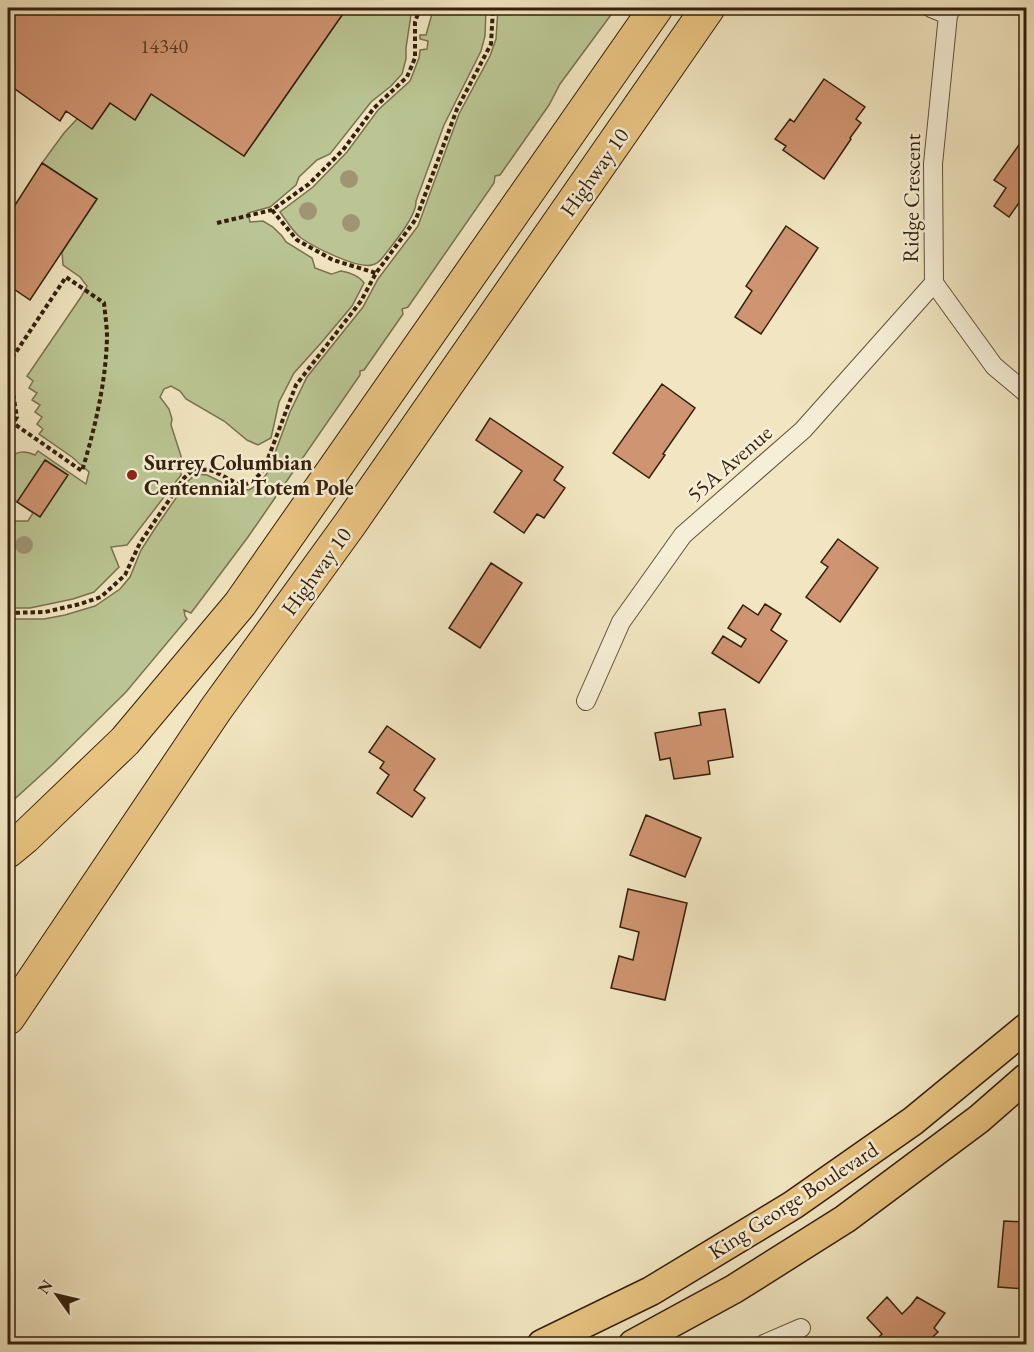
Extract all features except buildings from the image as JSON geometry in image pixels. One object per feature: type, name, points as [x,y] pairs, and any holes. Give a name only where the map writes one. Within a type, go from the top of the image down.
[{"type":"highway","name":"Highway 10","points":[[8,851],[125,741],[240,604],[656,8]]},
{"type":"highway","name":"Highway 10","points":[[8,1018],[216,709],[350,524],[708,8]]},
{"type":"main road","name":"King George Boulevard","points":[[542,1344],[651,1291],[793,1205],[913,1121],[1026,1028]]},
{"type":"main road","name":"King George Boulevard","points":[[633,1344],[735,1289],[844,1220],[979,1119],[1026,1078]]},
{"type":"street","points":[[931,8],[950,11]]},
{"type":"street","name":"Ridge Crescent","points":[[950,11],[933,164],[934,282],[994,366],[1026,393]]},
{"type":"street","name":"55A Avenue","points":[[585,701],[621,622],[683,535],[803,430],[934,282]]},
{"type":"street","points":[[764,1344],[801,1328]]},
{"type":"path","points":[[217,223],[272,210],[309,184],[343,150],[374,108],[406,78],[415,58],[415,22],[420,8]]},
{"type":"path","points":[[8,613],[45,612],[101,597],[125,575],[140,543],[184,478],[193,470],[211,470],[234,483],[246,485],[256,480],[268,460],[296,385],[361,302],[376,273],[416,219],[457,109],[490,44],[494,8]]},
{"type":"path","points":[[272,210],[297,240],[333,260],[376,273]]},
{"type":"path","points":[[8,431],[13,423],[17,417],[8,364],[66,278],[104,303],[107,335],[102,385],[93,435],[82,471],[13,423]]},
{"type":"green space","points":[[347,8],[412,8],[402,74],[371,102],[330,154],[317,160],[299,177],[296,185],[270,207],[248,213],[250,222],[263,221],[273,227],[286,242],[312,258],[315,268],[331,274],[341,271],[360,279],[364,283],[352,306],[294,373],[279,402],[271,438],[258,445],[247,440],[224,421],[186,399],[180,391],[171,386],[164,389],[160,397],[169,409],[172,419],[171,425],[181,456],[181,475],[127,545],[111,547],[119,567],[94,592],[30,608],[8,608],[8,524],[11,521],[28,521],[33,513],[8,495],[11,490],[8,486],[8,459],[14,454],[27,452],[35,455],[38,451],[86,484],[89,472],[39,434],[43,429],[37,424],[42,417],[35,412],[40,405],[32,400],[37,393],[29,388],[33,381],[27,376],[87,286],[80,277],[63,265],[62,252],[97,199],[42,163],[78,118],[93,128],[110,103],[135,120],[151,94],[244,156]]},
{"type":"green space","points":[[427,8],[486,8],[485,36],[481,51],[444,125],[409,222],[378,262],[372,265],[356,264],[325,252],[301,238],[280,212],[313,187],[347,152],[378,110],[410,81],[420,50],[427,49],[428,41],[420,39],[420,35],[426,35],[432,14],[425,12]]},
{"type":"green space","points":[[498,8],[616,8],[560,84],[549,105],[500,175],[495,176],[494,183],[408,307],[402,309],[403,314],[364,370],[360,371],[360,375],[248,537],[191,613],[184,610],[187,619],[126,692],[8,805],[8,619],[44,619],[65,615],[95,606],[120,589],[130,577],[141,550],[156,527],[187,482],[196,474],[207,475],[234,488],[249,490],[260,483],[268,472],[290,412],[307,377],[363,307],[378,279],[418,226],[459,114],[490,56],[496,39]]},
{"type":"place","name":"Surrey Columbian Centennial Totem Pole","points":[[132,475]]}]
